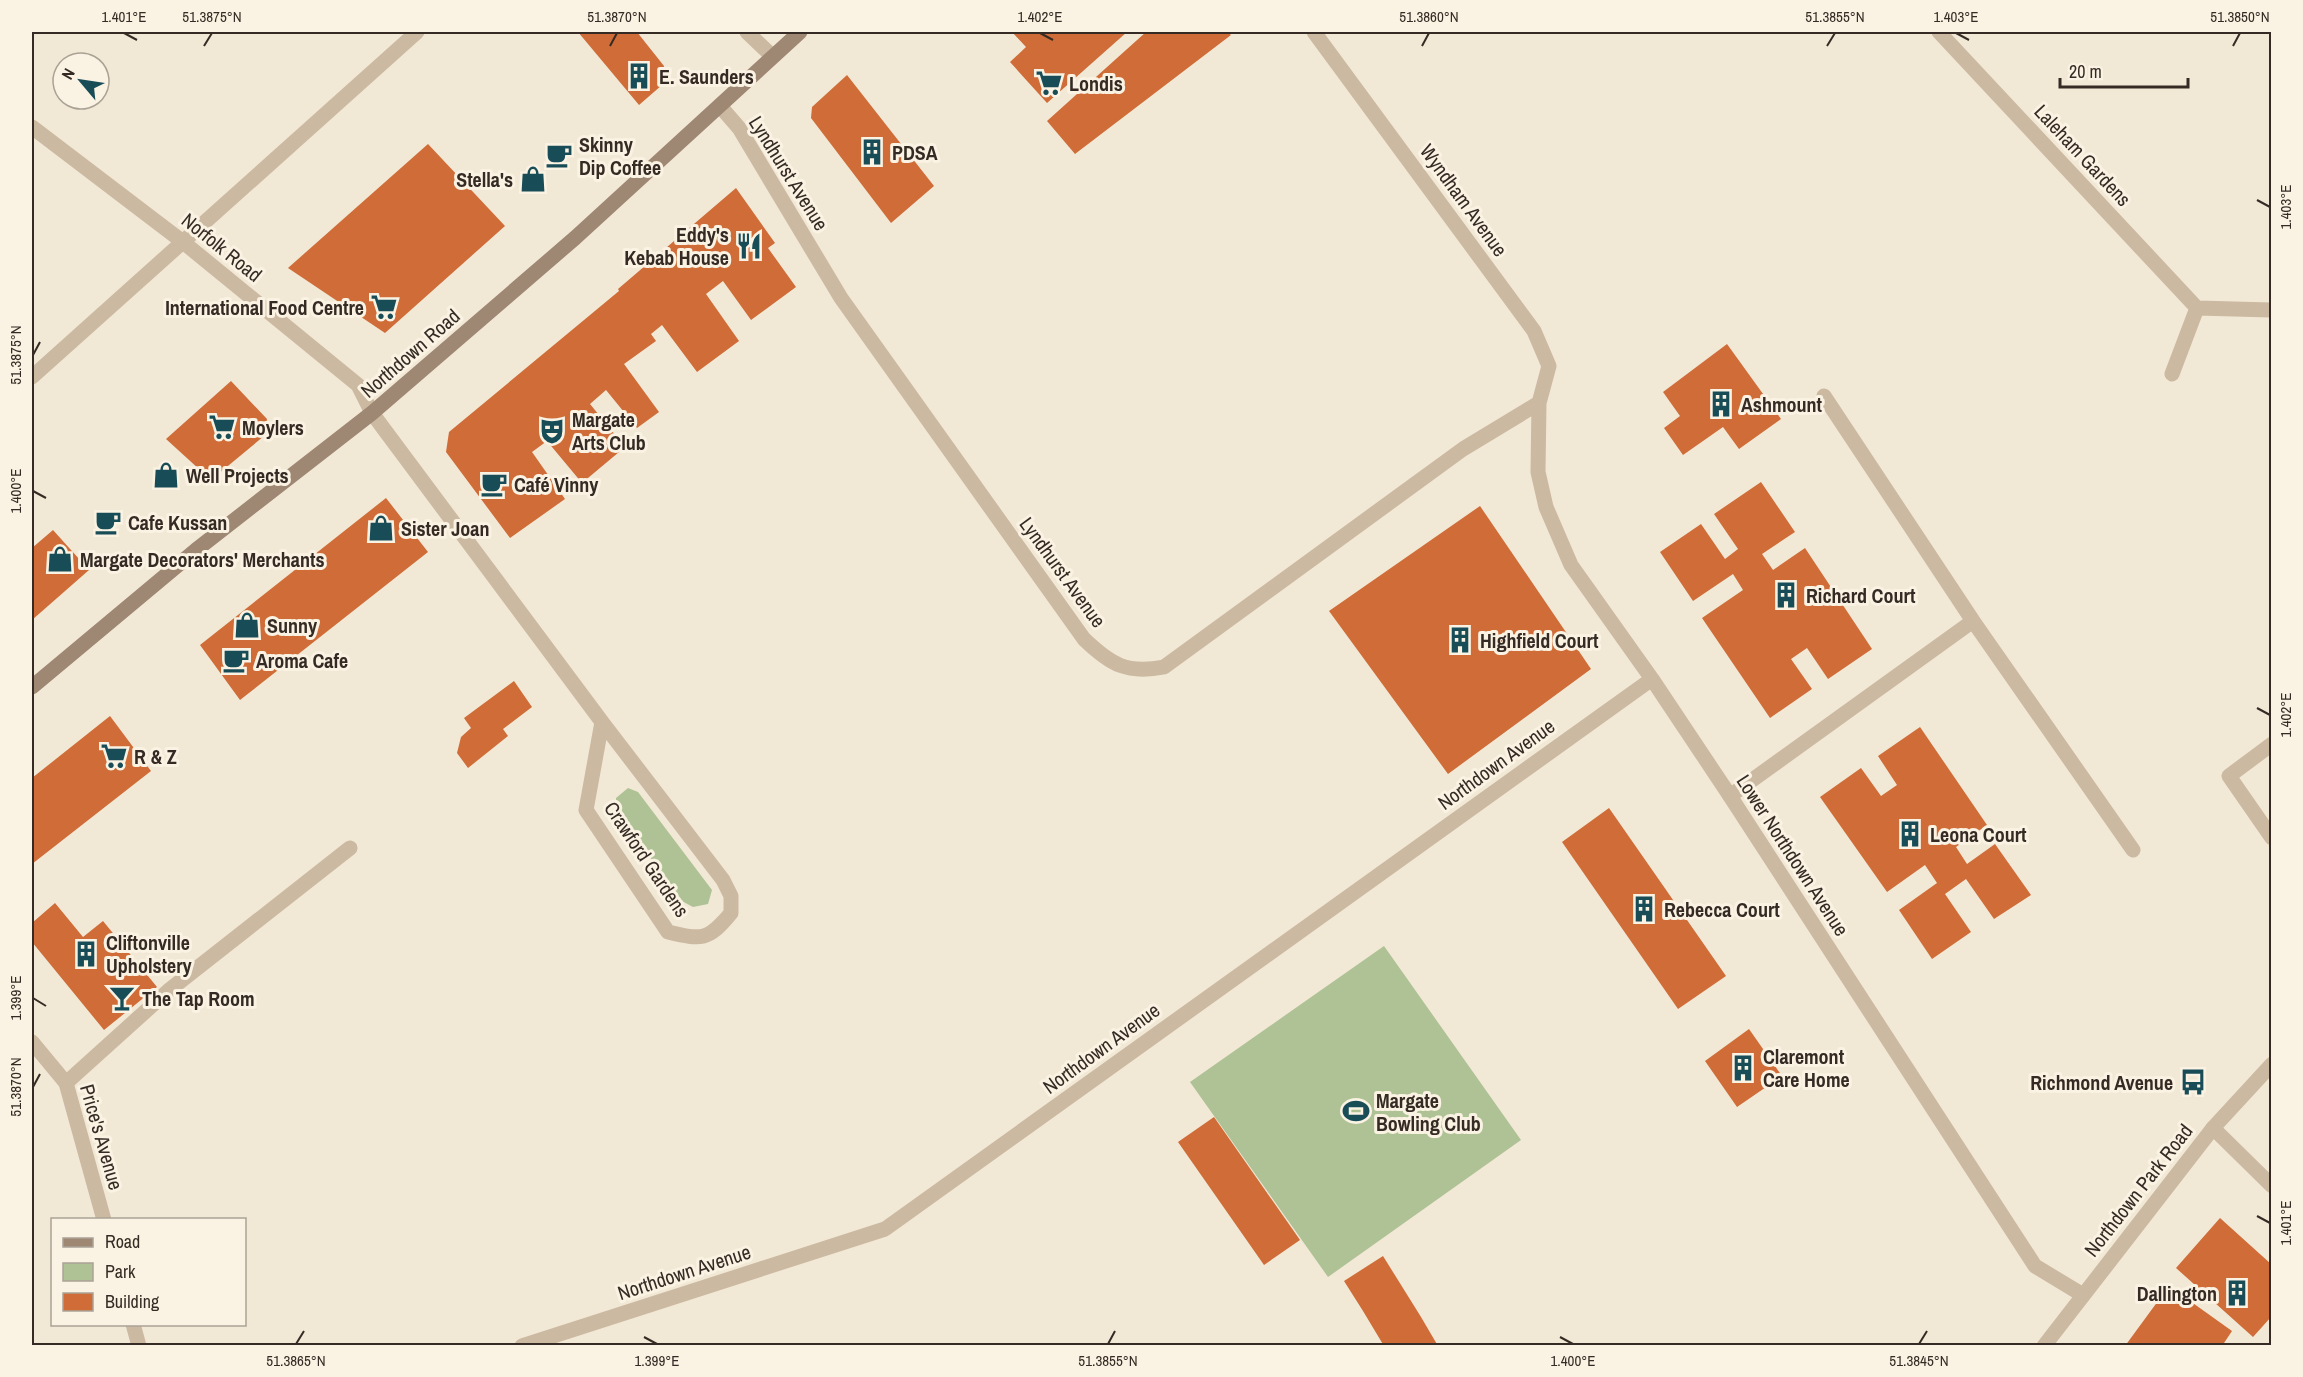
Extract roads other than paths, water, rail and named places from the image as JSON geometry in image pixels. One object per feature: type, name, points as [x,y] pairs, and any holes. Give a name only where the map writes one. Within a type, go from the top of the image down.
[{"type":"main road","name":"Northdown Road","points":[[32,687],[196,550],[372,413],[574,238],[800,32]]},
{"type":"street","points":[[32,377],[417,32]]},
{"type":"street","points":[[747,32],[772,56]]},
{"type":"street","name":"Wyndham Avenue","points":[[1314,32],[1534,331],[1550,366],[1539,403]]},
{"type":"street","name":"Laleham Gardens","points":[[1939,32],[2197,308]]},
{"type":"street","name":"Lyndhurst Avenue","points":[[720,106],[739,128],[841,298],[1070,620],[1098,652],[1120,665],[1140,671],[1164,667],[1463,449],[1539,403]]},
{"type":"street","name":"Norfolk Road","points":[[32,127],[183,242],[358,385],[372,413]]},
{"type":"street","points":[[2172,374],[2197,308],[2271,310]]},
{"type":"street","points":[[1824,396],[1973,621],[2133,850]]},
{"type":"street","name":"Lower Northdown Avenue","points":[[1539,403],[1538,472],[1546,507],[1571,565],[1652,679],[1730,796],[2035,1266],[2083,1295]]},
{"type":"street","name":"Crawford Gardens","points":[[372,413],[723,880],[731,896],[731,913],[716,931],[696,939],[668,932],[586,810],[602,722]]},
{"type":"street","points":[[1730,796],[1973,621]]},
{"type":"street","name":"Northdown Avenue","points":[[522,1346],[885,1229],[1652,679]]},
{"type":"street","points":[[2271,744],[2229,776],[2271,838]]},
{"type":"street","points":[[66,1083],[168,991],[350,848]]},
{"type":"street","name":"Price's Avenue","points":[[32,1042],[66,1083],[103,1218]]},
{"type":"street","name":"Northdown Park Road","points":[[2044,1346],[2212,1128],[2271,1064]]},
{"type":"street","points":[[2212,1128],[2271,1186]]},
{"type":"street","points":[[134,1326],[139,1346]]},
{"type":"place","name":"E. Saunders","points":[[639,76]]},
{"type":"place","name":"Londis","points":[[1049,83]]},
{"type":"place","name":"PDSA","points":[[872,152]]},
{"type":"place","name":"Skinny Dip Coffee","points":[[559,155]]},
{"type":"place","name":"Stella's","points":[[533,179]]},
{"type":"place","name":"Eddy's Kebab House","points":[[749,246]]},
{"type":"place","name":"International Food Centre","points":[[384,307]]},
{"type":"place","name":"Ashmount","points":[[1721,404]]},
{"type":"place","name":"Moylers","points":[[222,427]]},
{"type":"place","name":"Margate Arts Club","points":[[552,431]]},
{"type":"place","name":"Well Projects","points":[[166,475]]},
{"type":"place","name":"Café Vinny","points":[[494,484]]},
{"type":"place","name":"Cafe Kussan","points":[[108,522]]},
{"type":"place","name":"Sister Joan","points":[[381,528]]},
{"type":"place","name":"Margate Decorators' Merchants","points":[[60,559]]},
{"type":"place","name":"Richard Court","points":[[1786,595]]},
{"type":"place","name":"Sunny","points":[[247,625]]},
{"type":"place","name":"Highfield Court","points":[[1460,640]]},
{"type":"place","name":"Aroma Cafe","points":[[236,660]]},
{"type":"place","name":"R & Z","points":[[114,756]]},
{"type":"place","name":"Leona Court","points":[[1910,834]]},
{"type":"place","name":"Rebecca Court","points":[[1644,909]]},
{"type":"place","name":"Cliftonville Upholstery","points":[[86,954]]},
{"type":"place","name":"The Tap Room","points":[[122,998]]},
{"type":"place","name":"Claremont Care Home","points":[[1743,1068]]},
{"type":"place","name":"Richmond Avenue","points":[[2193,1082]]},
{"type":"place","name":"Margate Bowling Club","points":[[1356,1111]]},
{"type":"place","name":"Dallington","points":[[2237,1293]]}]
